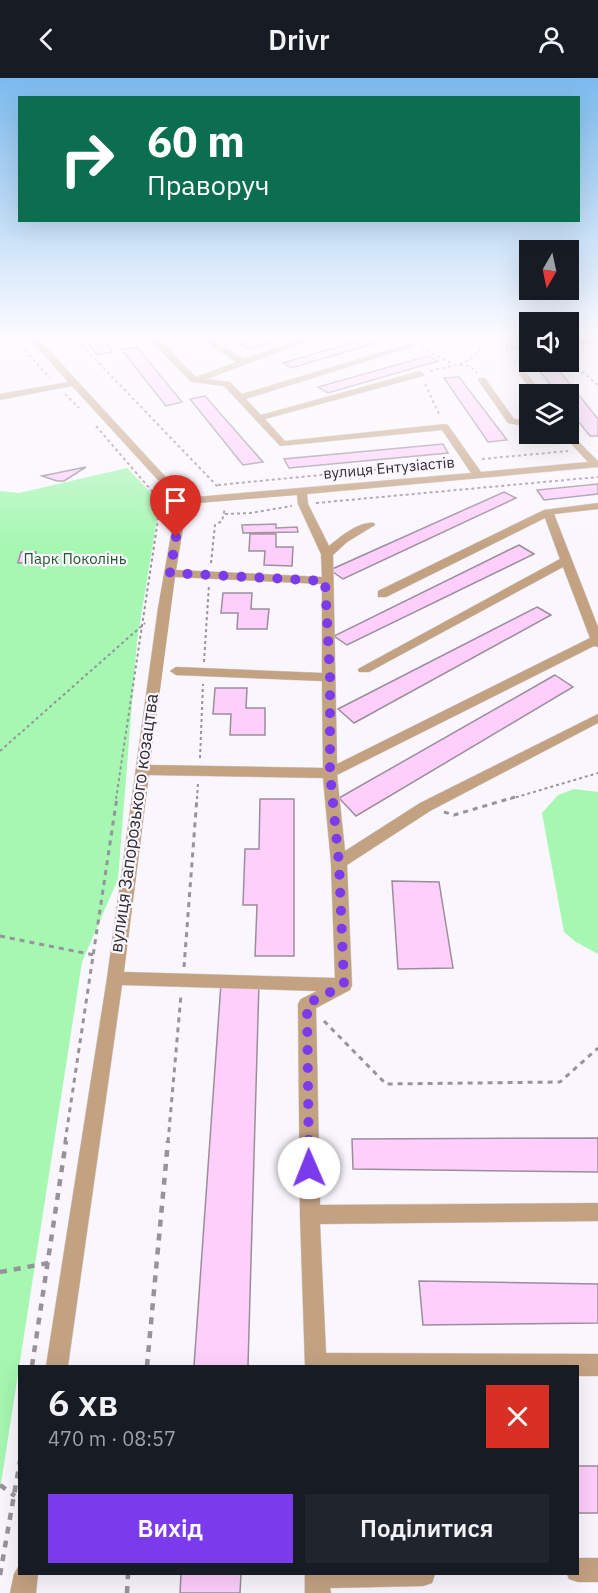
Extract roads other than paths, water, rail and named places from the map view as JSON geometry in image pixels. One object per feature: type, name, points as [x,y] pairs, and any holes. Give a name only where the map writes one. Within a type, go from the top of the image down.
[{"type":"street","points":[[97,408],[182,501]]},
{"type":"street","points":[[249,408],[283,444],[445,427],[478,475]]},
{"type":"street","points":[[259,418],[297,408]]},
{"type":"street","points":[[502,408],[511,421],[519,422]]},
{"type":"street","points":[[575,444],[597,464]]},
{"type":"street","name":"вулиця Ентузіастів","points":[[182,501],[302,498],[478,475],[597,464]]},
{"type":"street","points":[[302,498],[327,554],[325,581],[330,677],[330,773],[339,863],[344,985]]},
{"type":"street","name":"вулиця Запорозького козацтва","points":[[57,1365],[115,978],[164,608],[182,501]]},
{"type":"street","points":[[382,594],[548,512],[598,506]]},
{"type":"street","points":[[141,770],[330,773],[597,641],[548,512]]},
{"type":"street","points":[[327,554],[343,540],[370,525]]},
{"type":"street","points":[[364,669],[568,560]]},
{"type":"street","points":[[170,573],[325,581]]},
{"type":"street","points":[[176,670],[330,677]]},
{"type":"street","points":[[339,863],[425,807],[598,718]]},
{"type":"street","points":[[115,978],[344,985]]},
{"type":"street","points":[[344,985],[307,1004],[310,1215],[316,1365],[598,1365]]},
{"type":"street","points":[[310,1215],[598,1212]]},
{"type":"street","points":[[579,1570],[598,1569]]},
{"type":"street","points":[[23,1593],[26,1575]]},
{"type":"street","points":[[317,1581],[408,1575]]},
{"type":"park label","name":"Парк Поколінь","points":[[75,559]]}]
